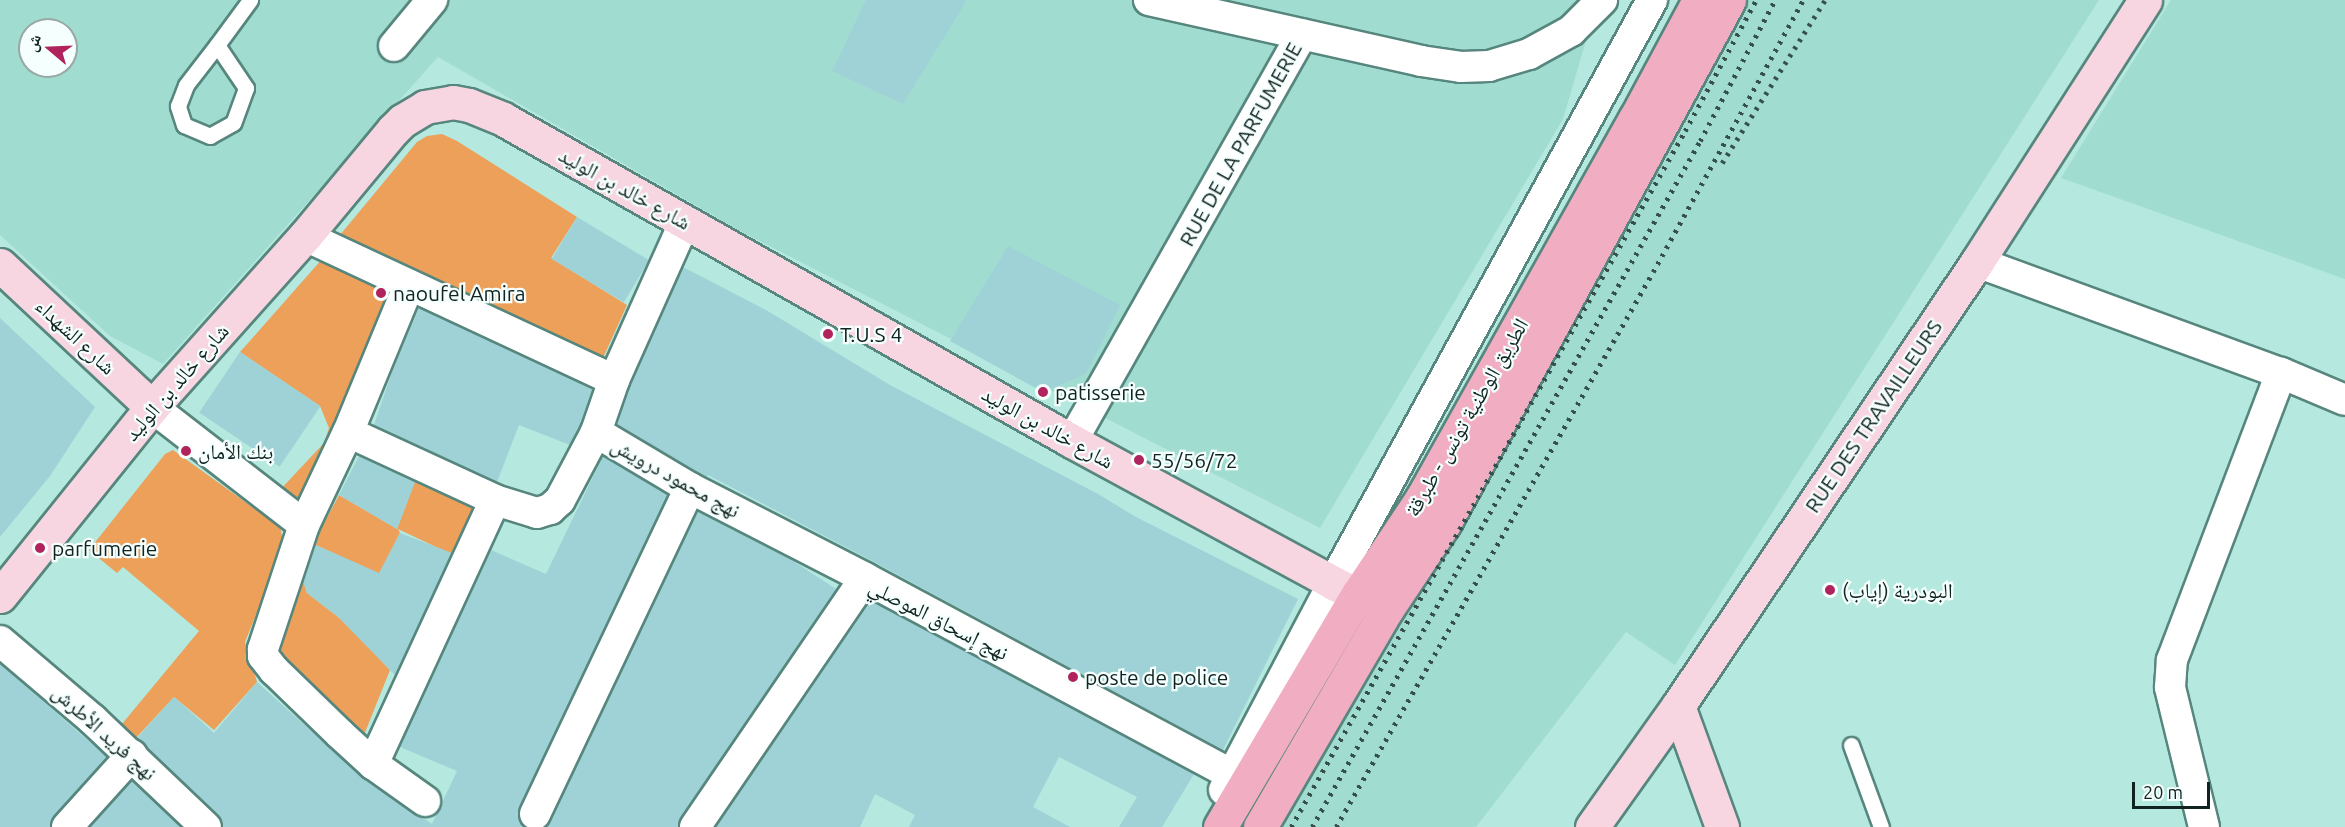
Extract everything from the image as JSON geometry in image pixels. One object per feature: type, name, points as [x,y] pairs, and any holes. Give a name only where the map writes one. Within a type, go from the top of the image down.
[{"type":"main road","name":"الطريق الوطنية تونس - طبرقة","points":[[1220,827],[1239,779],[1346,589],[1422,498],[1635,119],[1699,0]]},
{"type":"main road","name":"الطريق الوطنية تونس - طبرقة","points":[[1260,827],[1387,609],[1445,522],[1729,0]]},
{"type":"street","points":[[394,45],[432,0]]},
{"type":"street","points":[[1149,0],[1302,35]]},
{"type":"street","name":"RUE DE LA PARFUMERIE","points":[[1072,441],[1302,35],[1421,61],[1461,67],[1489,66],[1529,54],[1561,37],[1580,24],[1602,0]]},
{"type":"street","points":[[1346,589],[1652,0]]},
{"type":"street","name":"RUE DES TRAVAILLEURS","points":[[1592,827],[1678,706],[1977,262],[2145,0]]},
{"type":"street","name":"شارع خالد بن الوليد","points":[[0,596],[152,407],[304,236],[402,121],[425,107],[453,102],[469,105],[502,119],[1072,441],[1387,609]]},
{"type":"street","name":"نهج محمود درويش","points":[[685,221],[614,380],[596,432],[690,488],[865,578]]},
{"type":"street","points":[[304,236],[614,380]]},
{"type":"street","points":[[1977,262],[2281,373],[2345,400]]},
{"type":"street","name":"شارع الشهداء","points":[[0,266],[152,407]]},
{"type":"street","points":[[409,285],[348,432],[303,525],[264,638],[264,656],[274,670],[373,764],[425,801]]},
{"type":"street","points":[[2204,827],[2170,687],[2172,660],[2281,373]]},
{"type":"street","points":[[152,407],[303,525]]},
{"type":"street","points":[[348,432],[495,500],[529,511],[550,509],[560,500],[596,432]]},
{"type":"street","points":[[535,814],[690,488]]},
{"type":"street","points":[[373,764],[495,500]]},
{"type":"street","name":"نهج إسحاق الموصلي","points":[[694,827],[865,578],[1239,779]]},
{"type":"street","name":"نهج فريد الأطرش","points":[[0,641],[132,755],[207,827]]},
{"type":"street","points":[[1678,706],[1722,827]]},
{"type":"street","points":[[67,827],[132,755]]},
{"type":"street","points":[[1204,827],[1239,779]]},
{"type":"lane","points":[[217,45],[246,88],[233,123],[210,136],[184,125],[178,106],[186,85],[250,0]]},
{"type":"lane","points":[[1851,745],[1881,827]]},
{"type":"shaded area","points":[[0,0],[1598,0],[1563,119],[1320,528],[742,232],[438,57],[163,364],[110,336],[0,235]]},
{"type":"shaded area","points":[[1740,0],[2099,0],[1675,665],[1626,632],[1476,827],[1281,827]]},
{"type":"shaded area","points":[[2171,0],[2345,0],[2345,279],[2061,178]]},
{"type":"shaded area","points":[[442,134],[457,141],[577,217],[551,258],[627,305],[598,369],[335,241],[417,142],[427,136]]},
{"type":"shaded area","points":[[323,258],[398,294],[301,505],[279,491],[324,443],[329,428],[320,406],[240,352]]},
{"type":"shaded area","points":[[173,450],[280,527],[284,545],[245,642],[257,682],[214,730],[174,697],[135,739],[122,724],[199,631],[123,567],[117,573],[89,550],[165,454]]},
{"type":"shaded area","points":[[418,473],[475,507],[457,557],[398,529],[400,533],[376,580],[359,573],[360,565],[313,544],[339,495],[397,529]]},
{"type":"shaded area","points":[[303,580],[307,593],[342,620],[390,670],[362,740],[271,648]]},
{"type":"building","points":[[866,0],[967,0],[903,104],[832,71]]},
{"type":"building","points":[[577,217],[649,260],[624,302],[552,259]]},
{"type":"building","points":[[1008,246],[1120,305],[1086,374],[1043,392],[950,341]]},
{"type":"building","points":[[683,267],[766,310],[890,385],[1098,494],[1136,517],[1298,599],[1223,750],[861,555],[708,475],[707,477],[698,473],[617,424],[630,386]]},
{"type":"building","points":[[419,308],[593,389],[570,445],[519,425],[497,482],[374,425],[392,372]]},
{"type":"building","points":[[0,318],[95,407],[50,476],[0,537]]},
{"type":"building","points":[[240,352],[320,406],[280,467],[199,413]]},
{"type":"building","points":[[359,456],[415,482],[397,529],[339,495]]},
{"type":"building","points":[[603,456],[668,495],[519,807],[518,816],[524,827],[223,827],[218,814],[137,738],[174,697],[214,733],[257,682],[362,777],[432,824],[457,771],[400,747],[491,550],[546,574]]},
{"type":"building","points":[[698,511],[790,559],[836,589],[681,817],[678,827],[546,827]]},
{"type":"building","points":[[400,533],[452,553],[395,675],[338,617],[307,593],[303,582],[316,545],[379,573]]},
{"type":"building","points":[[871,601],[1194,774],[1162,827],[1119,827],[1137,797],[1059,757],[1033,807],[1070,827],[909,827],[915,815],[875,794],[860,827],[716,827]]},
{"type":"building","points":[[0,664],[107,757],[54,815],[50,827],[0,827]]},
{"type":"building","points":[[132,781],[181,827],[90,827]]},
{"type":"railway","points":[[1291,827],[1685,131],[1756,0]]},
{"type":"railway","points":[[1312,827],[1700,141],[1775,0]]},
{"type":"railway","points":[[1336,827],[1653,272],[1803,0]]},
{"type":"railway","points":[[1722,163],[1825,0]]},
{"type":"place","name":"naoufel Amira","points":[[381,293]]},
{"type":"place","name":"T.U.S 4","points":[[828,334]]},
{"type":"place","name":"patisserie","points":[[1043,392]]},
{"type":"place","name":"بنك الأمان","points":[[186,451]]},
{"type":"place","name":"55/56/72","points":[[1139,460]]},
{"type":"place","name":"parfumerie","points":[[40,548]]},
{"type":"place","name":"البودرية (إياب)","points":[[1830,590]]},
{"type":"place","name":"poste de police","points":[[1073,677]]}]
